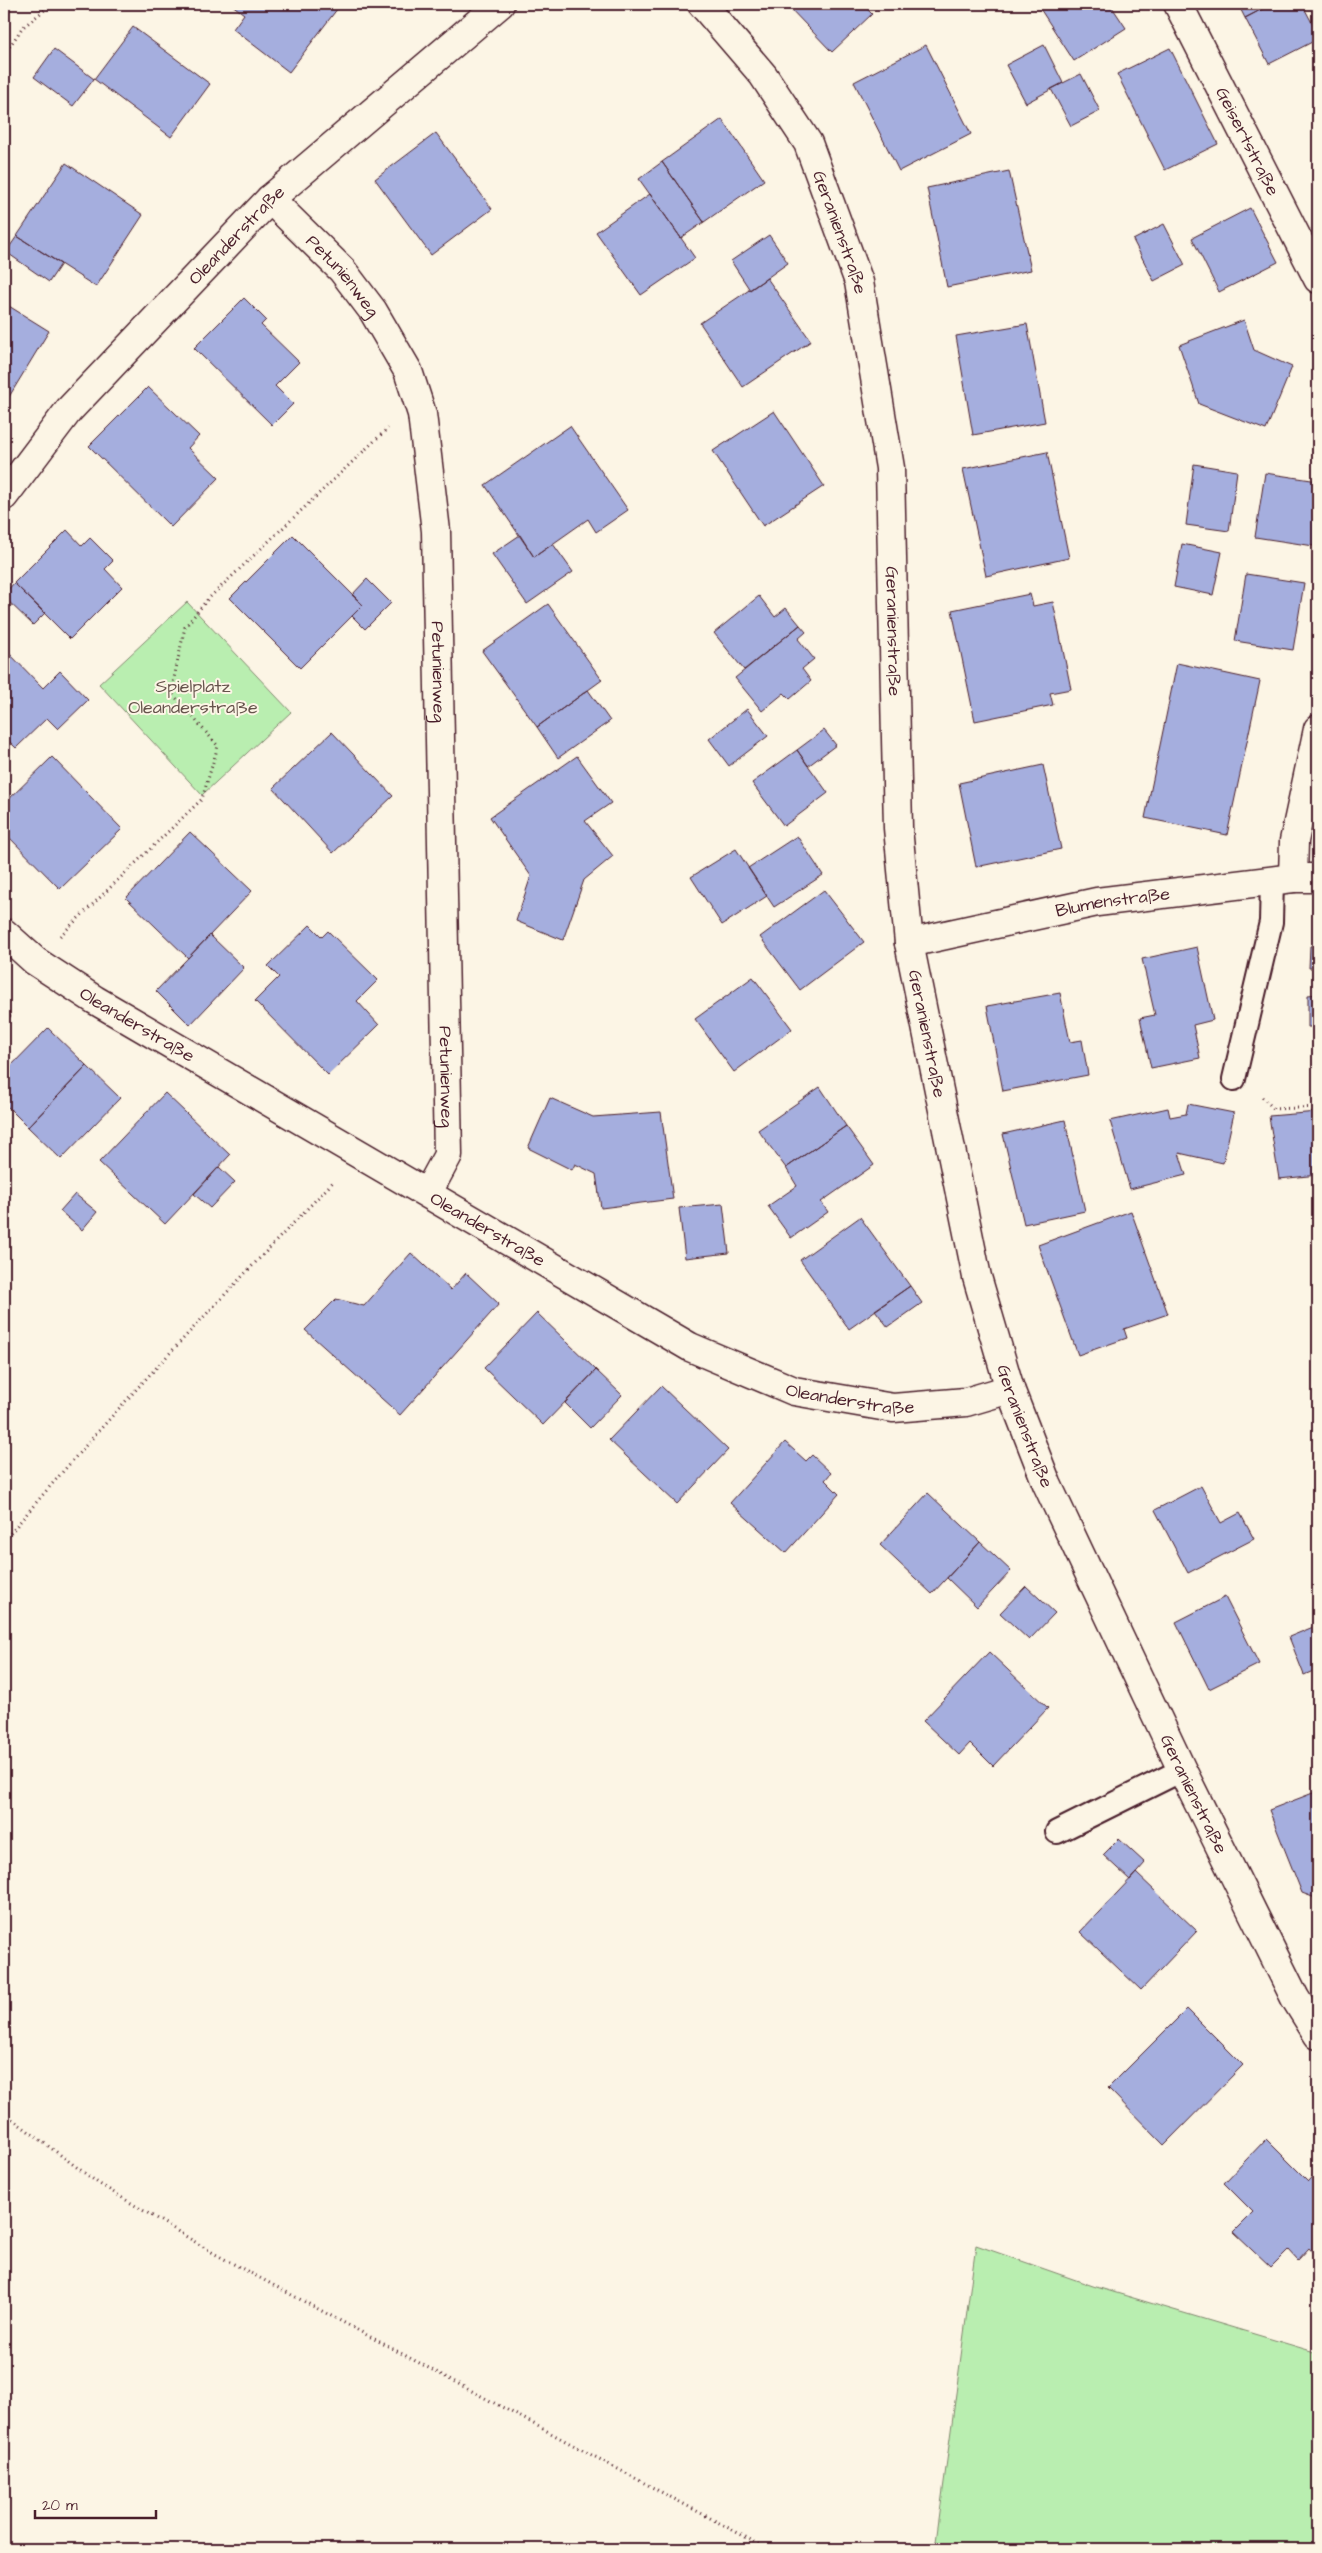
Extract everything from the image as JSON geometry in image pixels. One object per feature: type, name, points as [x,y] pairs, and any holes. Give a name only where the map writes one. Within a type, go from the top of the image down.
[{"type":"street","name":"Oleanderstraße","points":[[4,496],[69,410],[270,199],[500,4]]},
{"type":"street","name":"Geranienstraße","points":[[702,4],[763,75],[808,143],[859,282],[890,468],[898,828],[909,943],[977,1277],[1010,1389],[1047,1484],[1182,1770],[1295,1998],[1318,2035]]},
{"type":"street","name":"Geisertstraße","points":[[1178,4],[1318,278]]},
{"type":"street","name":"Petunienweg","points":[[270,199],[342,270],[373,311],[408,371],[422,414],[436,531],[448,1155],[428,1192]]},
{"type":"street","points":[[1294,879],[1294,841],[1318,729]]},
{"type":"street","name":"Blumenstraße","points":[[909,943],[1097,902],[1294,879]]},
{"type":"street","name":"Oleanderstraße","points":[[4,933],[35,961],[94,1000],[428,1192],[690,1347],[794,1391],[892,1408],[966,1402],[1010,1389]]},
{"type":"lane","points":[[1234,1079],[1271,922],[1294,879]]},
{"type":"lane","points":[[1057,1832],[1182,1770]]},
{"type":"path","points":[[4,55],[22,28],[52,4]]},
{"type":"path","points":[[35,961],[202,799],[218,746],[170,692],[185,627],[207,600],[394,422],[422,414]]},
{"type":"path","points":[[1234,1079],[1251,1086],[1274,1109],[1318,1107]]},
{"type":"path","points":[[4,1541],[51,1485],[189,1331],[340,1175],[355,1150]]},
{"type":"path","points":[[4,2113],[98,2183],[215,2254],[768,2549]]},
{"type":"green space","name":"Spielplatz Oleanderstraße","points":[[187,602],[291,712],[202,795],[99,684]]},
{"type":"green space","points":[[976,2245],[1093,2286],[1318,2353],[1318,2549],[935,2549]]},
{"type":"building","points":[[231,4],[341,4],[289,72],[233,29],[244,14]]},
{"type":"building","points":[[786,4],[862,4],[872,14],[832,52]]},
{"type":"building","points":[[1037,4],[1110,4],[1126,28],[1074,61]]},
{"type":"building","points":[[1238,4],[1272,4],[1245,18]]},
{"type":"building","points":[[1272,4],[1302,4],[1318,34],[1318,39],[1269,64],[1245,18]]},
{"type":"building","points":[[133,27],[210,84],[171,137],[94,79]]},
{"type":"building","points":[[926,45],[971,134],[899,171],[854,82]]},
{"type":"building","points":[[1044,45],[1063,83],[1026,103],[1006,65]]},
{"type":"building","points":[[1170,48],[1218,144],[1165,170],[1117,74]]},
{"type":"building","points":[[54,49],[94,79],[73,106],[34,77]]},
{"type":"building","points":[[1081,74],[1100,111],[1071,126],[1051,89]]},
{"type":"building","points":[[722,119],[764,180],[704,222],[662,162]]},
{"type":"building","points":[[436,133],[492,209],[431,255],[375,179]]},
{"type":"building","points":[[662,162],[704,222],[681,238],[639,179]]},
{"type":"building","points":[[66,163],[143,215],[96,287],[17,236]]},
{"type":"building","points":[[1009,171],[1031,270],[947,287],[927,188]]},
{"type":"building","points":[[650,194],[695,258],[641,295],[596,232]]},
{"type":"building","points":[[1250,208],[1278,262],[1219,292],[1192,238]]},
{"type":"building","points":[[1164,224],[1185,265],[1154,281],[1133,240]]},
{"type":"building","points":[[769,235],[788,263],[750,290],[731,261]]},
{"type":"building","points":[[17,236],[61,264],[49,282],[6,252]]},
{"type":"building","points":[[767,278],[811,341],[743,387],[700,323]]},
{"type":"building","points":[[244,298],[266,320],[261,325],[299,362],[275,386],[293,404],[272,425],[194,348]]},
{"type":"building","points":[[4,303],[49,331],[4,405]]},
{"type":"building","points":[[1244,320],[1254,350],[1292,367],[1266,430],[1199,404],[1179,345]]},
{"type":"building","points":[[1027,324],[1045,422],[973,435],[956,336]]},
{"type":"building","points":[[148,387],[199,436],[188,448],[219,478],[171,527],[89,446]]},
{"type":"building","points":[[774,411],[824,486],[763,526],[713,451]]},
{"type":"building","points":[[570,426],[628,510],[596,532],[588,519],[534,557],[485,485]]},
{"type":"building","points":[[1047,452],[1069,558],[986,576],[963,469]]},
{"type":"building","points":[[1194,464],[1237,471],[1229,531],[1186,525]]},
{"type":"building","points":[[1265,473],[1318,481],[1318,521],[1314,546],[1255,537]]},
{"type":"building","points":[[67,530],[82,546],[90,538],[113,561],[105,569],[122,587],[70,639],[14,583]]},
{"type":"building","points":[[293,535],[363,605],[300,668],[230,598]]},
{"type":"building","points":[[520,535],[534,557],[553,544],[573,572],[527,604],[492,554]]},
{"type":"building","points":[[1182,544],[1222,552],[1213,595],[1174,587]]},
{"type":"building","points":[[1246,574],[1304,583],[1293,650],[1235,641]]},
{"type":"building","points":[[367,579],[391,603],[365,629],[352,616],[363,605],[352,595]]},
{"type":"building","points":[[14,583],[45,613],[33,625],[4,597],[4,594]]},
{"type":"building","points":[[1030,594],[1033,606],[1053,602],[1071,689],[1050,693],[1053,705],[975,721],[952,610]]},
{"type":"building","points":[[759,596],[775,617],[786,608],[800,625],[744,670],[714,633]]},
{"type":"building","points":[[548,604],[602,680],[537,727],[482,651]]},
{"type":"building","points":[[800,625],[806,632],[798,639],[814,659],[802,669],[811,681],[790,699],[784,693],[762,711],[735,678]]},
{"type":"building","points":[[4,648],[43,688],[60,671],[88,700],[58,729],[47,718],[16,748],[4,736]]},
{"type":"building","points":[[1177,663],[1260,681],[1227,835],[1145,818]]},
{"type":"building","points":[[588,690],[610,721],[558,758],[537,727]]},
{"type":"building","points":[[747,709],[768,736],[729,766],[709,739]]},
{"type":"building","points":[[824,730],[836,745],[808,766],[797,750]]},
{"type":"building","points":[[332,732],[393,796],[333,853],[273,788]]},
{"type":"building","points":[[797,750],[828,793],[784,826],[752,783]]},
{"type":"building","points":[[577,756],[611,803],[585,821],[613,856],[584,880],[563,940],[516,921],[531,876],[490,817]]},
{"type":"building","points":[[52,757],[122,829],[60,889],[4,832],[4,804]]},
{"type":"building","points":[[1043,765],[1061,849],[976,867],[959,783]]},
{"type":"building","points":[[190,832],[252,891],[188,958],[126,898]]},
{"type":"building","points":[[797,836],[823,875],[774,907],[748,868]]},
{"type":"building","points":[[736,849],[767,896],[722,925],[691,877]]},
{"type":"building","points":[[824,890],[864,942],[800,990],[760,937]]},
{"type":"building","points":[[310,925],[322,937],[328,931],[378,980],[357,1001],[379,1025],[328,1075],[255,1001],[279,977],[268,966]]},
{"type":"building","points":[[210,935],[244,968],[190,1025],[156,991]]},
{"type":"building","points":[[1310,946],[1318,946],[1318,968],[1309,968]]},
{"type":"building","points":[[1197,947],[1213,1020],[1193,1025],[1200,1058],[1151,1068],[1140,1018],[1155,1015],[1142,959]]},
{"type":"building","points":[[753,977],[792,1029],[734,1072],[695,1019]]},
{"type":"building","points":[[1060,993],[1070,1042],[1082,1040],[1088,1075],[1003,1091],[987,1006]]},
{"type":"building","points":[[1318,994],[1318,1027],[1308,1027],[1308,995]]},
{"type":"building","points":[[4,1009],[11,1016],[4,1024]]},
{"type":"building","points":[[48,1028],[87,1066],[28,1127],[4,1103],[4,1073]]},
{"type":"building","points":[[87,1066],[120,1098],[61,1159],[28,1127]]},
{"type":"building","points":[[820,1087],[846,1126],[786,1168],[758,1130]]},
{"type":"building","points":[[165,1093],[230,1155],[165,1224],[99,1162]]},
{"type":"building","points":[[550,1098],[593,1117],[661,1112],[673,1199],[601,1208],[596,1174],[575,1164],[572,1170],[528,1148]]},
{"type":"building","points":[[1188,1104],[1234,1113],[1223,1163],[1179,1153],[1186,1175],[1130,1189],[1110,1121],[1168,1108],[1170,1117],[1186,1114]]},
{"type":"building","points":[[1318,1112],[1318,1175],[1279,1179],[1269,1116]]},
{"type":"building","points":[[1065,1120],[1085,1211],[1024,1224],[1003,1134]]},
{"type":"building","points":[[846,1126],[874,1165],[821,1202],[828,1212],[791,1238],[768,1206],[797,1186],[786,1168]]},
{"type":"building","points":[[219,1167],[235,1182],[210,1208],[194,1194]]},
{"type":"building","points":[[75,1194],[97,1212],[82,1230],[60,1211]]},
{"type":"building","points":[[723,1204],[729,1253],[685,1258],[679,1208]]},
{"type":"building","points":[[1131,1211],[1168,1314],[1124,1329],[1127,1338],[1078,1355],[1038,1245]]},
{"type":"building","points":[[860,1217],[910,1286],[849,1329],[800,1260]]},
{"type":"building","points":[[411,1253],[451,1290],[466,1273],[499,1304],[400,1415],[305,1330],[336,1299],[364,1306]]},
{"type":"building","points":[[910,1286],[922,1303],[888,1327],[875,1310]]},
{"type":"building","points":[[537,1313],[596,1370],[543,1425],[484,1368]]},
{"type":"building","points":[[596,1370],[622,1395],[590,1428],[565,1403]]},
{"type":"building","points":[[661,1386],[728,1450],[677,1504],[609,1440]]},
{"type":"building","points":[[785,1442],[806,1461],[812,1455],[831,1473],[825,1480],[839,1494],[786,1553],[730,1503]]},
{"type":"building","points":[[1201,1486],[1221,1523],[1240,1513],[1254,1539],[1188,1573],[1155,1510]]},
{"type":"building","points":[[928,1493],[980,1542],[932,1594],[880,1545]]},
{"type":"building","points":[[980,1542],[1011,1571],[977,1607],[947,1578]]},
{"type":"building","points":[[1026,1586],[1055,1613],[1029,1640],[1000,1613]]},
{"type":"building","points":[[1225,1597],[1259,1664],[1209,1689],[1176,1622]]},
{"type":"building","points":[[1318,1625],[1318,1669],[1304,1675],[1289,1637]]},
{"type":"building","points":[[989,1652],[1048,1708],[993,1766],[970,1743],[959,1755],[923,1721]]},
{"type":"building","points":[[1318,1791],[1318,1899],[1302,1893],[1269,1810]]},
{"type":"building","points":[[1119,1839],[1145,1863],[1130,1880],[1103,1855]]},
{"type":"building","points":[[1136,1873],[1197,1931],[1141,1990],[1080,1932]]},
{"type":"building","points":[[1187,2009],[1243,2065],[1164,2145],[1108,2088]]},
{"type":"building","points":[[1266,2139],[1308,2181],[1318,2170],[1318,2258],[1309,2248],[1298,2260],[1289,2250],[1271,2268],[1233,2232],[1253,2212],[1224,2183]]}]
